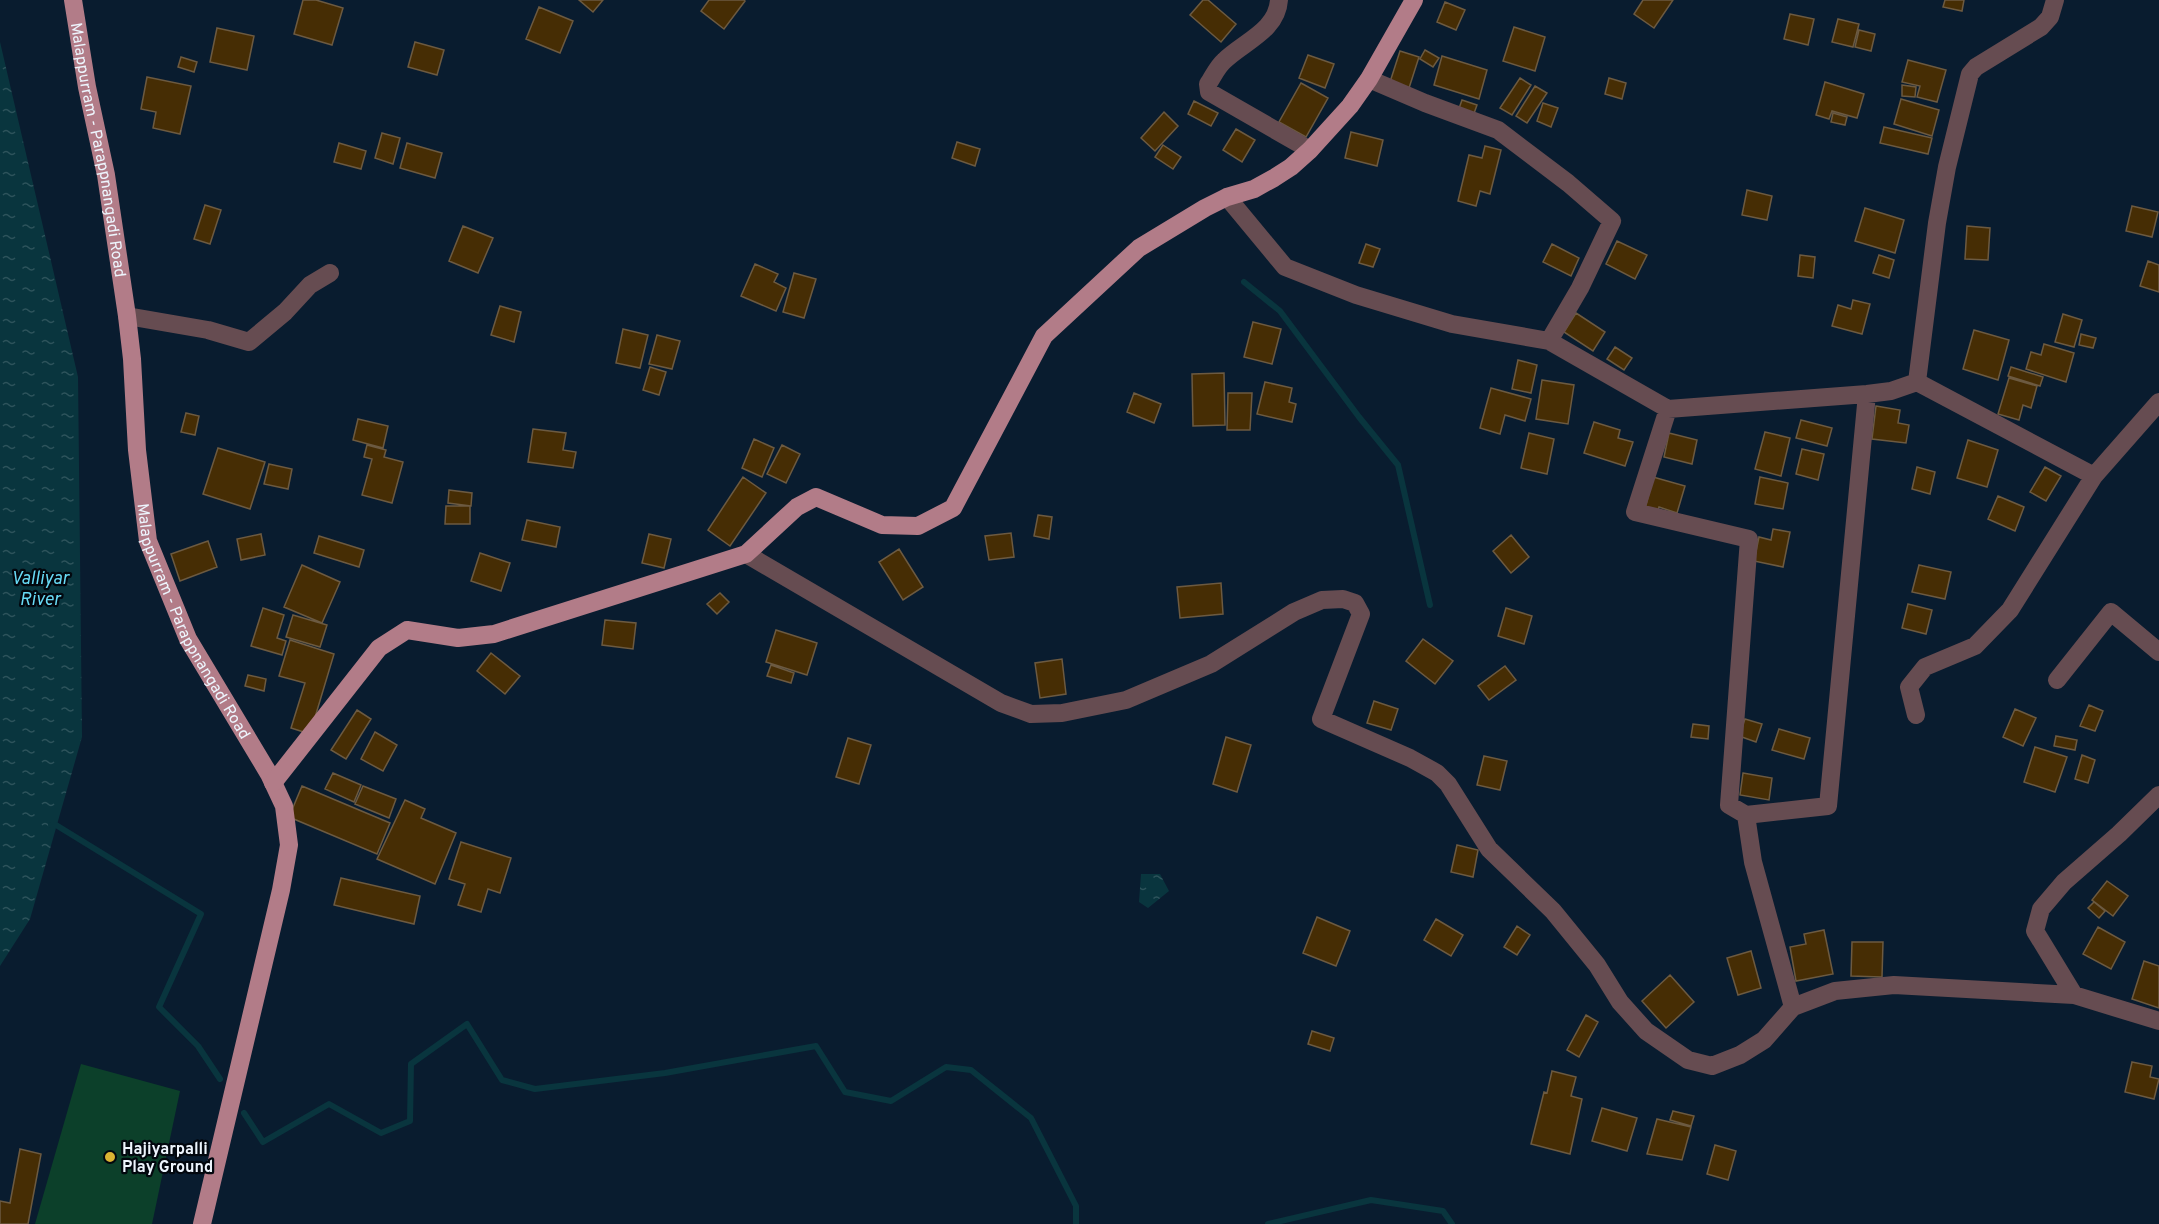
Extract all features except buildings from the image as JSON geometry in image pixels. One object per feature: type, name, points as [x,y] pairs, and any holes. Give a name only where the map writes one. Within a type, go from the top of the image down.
[{"type":"main road","name":"Malappurram - Parappnangadi Road","points":[[73,0],[87,87],[106,175],[127,316],[132,358],[137,450],[148,541],[188,639],[273,783],[284,806],[289,845],[281,890],[202,1224]]},
{"type":"main road","points":[[273,783],[379,648],[406,630],[458,638],[494,634],[746,554],[797,507],[816,496],[882,525],[918,526],[953,508],[1044,336],[1139,248],[1178,223],[1227,197],[1254,189],[1274,178],[1310,150],[1350,106],[1369,79],[1414,0]]},
{"type":"street","points":[[1279,0],[1279,6],[1267,28],[1222,62],[1208,84],[1209,92],[1310,150]]},
{"type":"street","points":[[1917,382],[1939,212],[1947,167],[1970,74],[1976,67],[2041,27],[2050,18],[2055,0]]},
{"type":"street","points":[[1369,79],[1498,130],[1568,183],[1612,221],[1580,288],[1549,341]]},
{"type":"street","points":[[1227,197],[1285,267],[1356,295],[1452,324],[1549,341],[1668,409],[1867,394],[1891,391],[1917,382],[2094,476]]},
{"type":"street","points":[[127,316],[208,330],[249,342],[285,312],[310,285],[330,273]]},
{"type":"street","points":[[1668,409],[1635,512],[1749,539],[1729,805],[1746,815],[1828,806],[1867,394]]},
{"type":"street","points":[[1916,715],[1909,687],[1925,667],[1975,646],[2010,610],[2094,476],[2159,402]]},
{"type":"street","points":[[746,554],[1000,703],[1031,714],[1062,712],[1126,700],[1211,664],[1294,612],[1322,600],[1343,599],[1355,603],[1361,614],[1321,719],[1410,758],[1448,784],[1489,849],[1553,911],[1597,965],[1620,1002],[1646,1031],[1689,1060],[1712,1066],[1740,1055],[1764,1040],[1793,1007],[1835,991],[1894,985],[2074,994],[2159,1022]]},
{"type":"street","points":[[2057,680],[2111,612],[2159,652]]},
{"type":"street","points":[[2074,994],[2035,931],[2041,909],[2064,882],[2159,795]]},
{"type":"street","points":[[1746,815],[1753,862],[1793,1007]]},
{"type":"green space","name":"Hajiyarpalli Play Ground","points":[[81,1064],[180,1091],[152,1224],[35,1224]]},
{"type":"water","name":"Valliyar River","points":[[0,42],[78,377],[82,737],[30,919],[0,966]]},
{"type":"water","points":[[1141,874],[1160,874],[1169,891],[1148,908],[1139,902]]},
{"type":"waterway","points":[[1244,282],[1280,311],[1398,465],[1430,605]]},
{"type":"waterway","points":[[51,825],[56,825],[201,914],[159,1007],[198,1046],[220,1079]]},
{"type":"waterway","points":[[244,1113],[263,1142],[329,1104],[381,1133],[410,1121],[411,1064],[467,1024],[502,1080],[535,1089],[665,1073],[816,1046],[845,1092],[891,1101],[946,1067],[971,1070],[1031,1118],[1076,1206],[1076,1224]]},
{"type":"waterway","points":[[1268,1224],[1371,1200],[1443,1211],[1452,1224]]},
{"type":"place","name":"Hajiyarpalli Play Ground","points":[[110,1157]]}]
